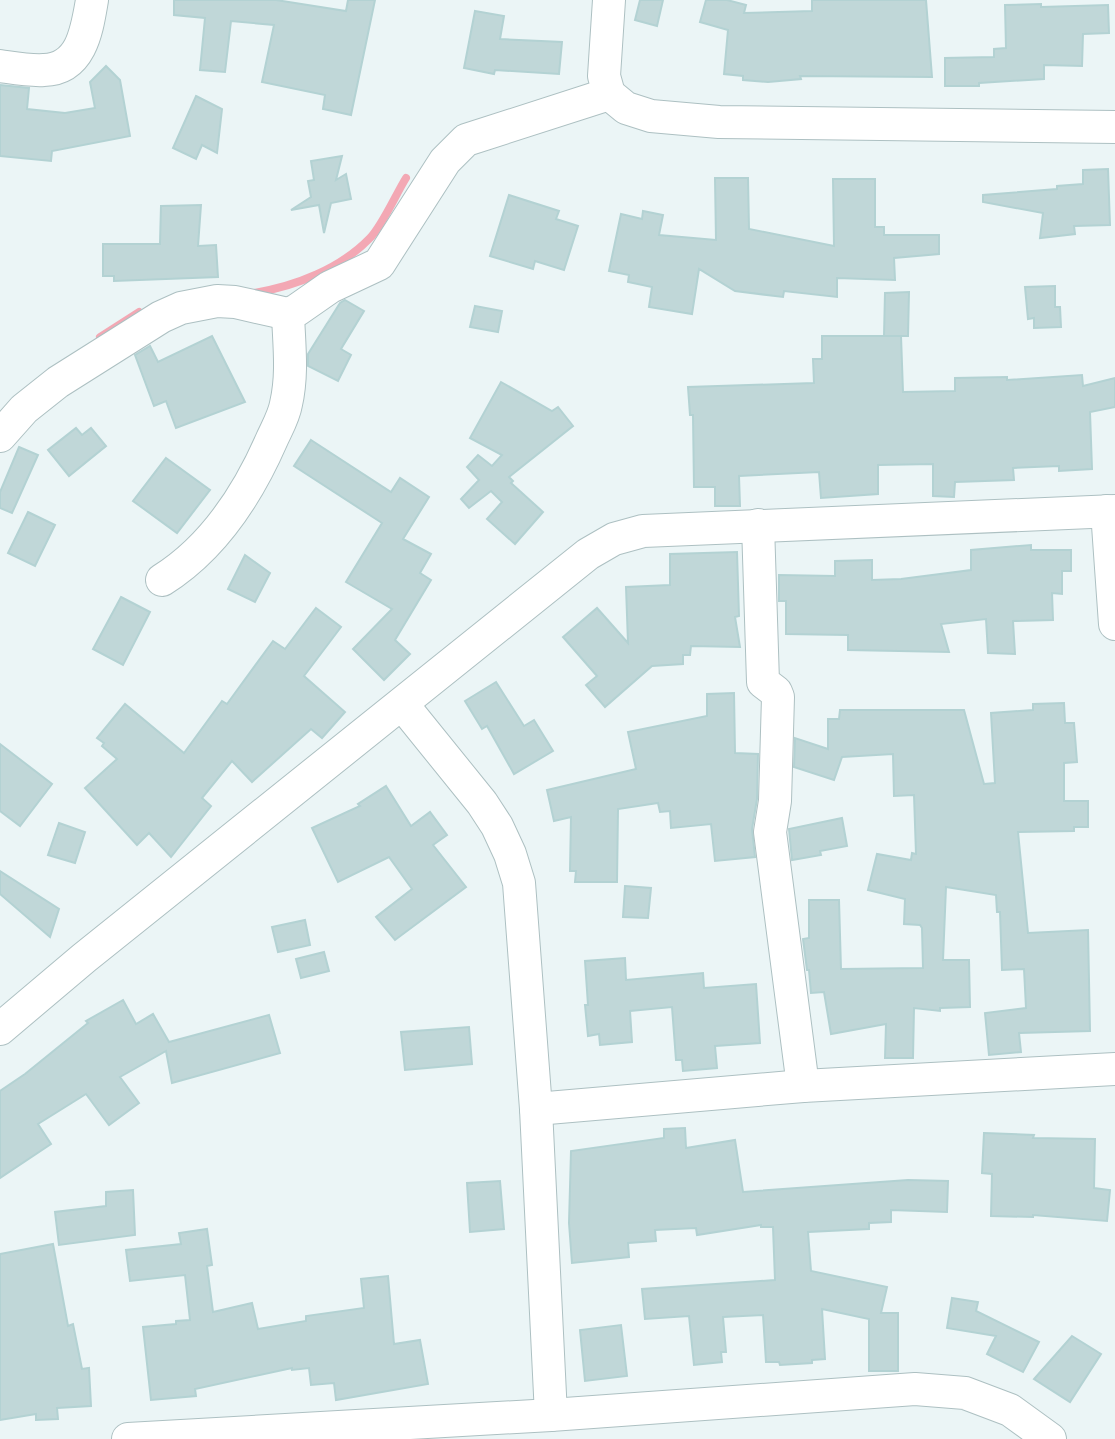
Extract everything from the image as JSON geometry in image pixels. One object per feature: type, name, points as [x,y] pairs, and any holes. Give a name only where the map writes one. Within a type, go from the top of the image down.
[{"type":"street","points":[[0,66],[46,71],[64,65],[77,53],[86,37],[92,0]]},
{"type":"street","points":[[609,0],[604,76],[609,94],[626,108],[650,116],[719,122],[1115,127]]},
{"type":"street","points":[[0,436],[24,409],[58,382],[161,317],[181,308],[217,301],[288,314],[330,287],[379,264],[445,161],[466,140],[609,94]]},
{"type":"street","points":[[162,580],[182,568],[224,524],[261,464],[286,407],[291,373],[288,314]]},
{"type":"street","points":[[0,1029],[94,950],[588,554],[614,539],[643,531],[1111,511],[1115,624]]},
{"type":"street","points":[[758,525],[763,682],[776,692],[778,697],[775,801],[770,832],[803,1086]]},
{"type":"street","points":[[402,704],[482,803],[510,854],[519,883],[536,1110],[551,1415]]},
{"type":"street","points":[[536,1110],[803,1086],[1115,1069]]},
{"type":"street","points":[[128,1439],[551,1415],[915,1389],[965,1393],[1010,1410],[1050,1439]]},
{"type":"building","points":[[174,0],[276,0],[346,11],[348,0],[375,0],[351,115],[323,109],[325,95],[262,82],[274,25],[231,21],[225,72],[200,70],[205,18],[174,15]]},
{"type":"building","points":[[640,0],[663,0],[657,26],[635,20]]},
{"type":"building","points":[[706,0],[727,0],[746,5],[744,13],[812,11],[812,0],[926,0],[932,77],[800,76],[801,79],[768,82],[743,80],[743,76],[724,74],[728,30],[700,22]]},
{"type":"building","points":[[1041,4],[1041,7],[1108,5],[1109,33],[1083,34],[1082,66],[1044,65],[1044,79],[979,83],[979,86],[945,86],[945,58],[994,57],[994,49],[1006,48],[1005,5]]},
{"type":"building","points":[[475,11],[504,16],[500,39],[562,42],[559,74],[495,70],[494,74],[464,68]]},
{"type":"building","points":[[106,66],[120,80],[130,136],[52,151],[51,161],[0,156],[0,85],[29,88],[27,109],[65,113],[95,108],[90,82]]},
{"type":"building","points":[[196,96],[222,109],[217,153],[202,145],[196,159],[173,148]]},
{"type":"building","points":[[342,156],[336,180],[346,174],[351,199],[331,203],[324,233],[319,205],[291,210],[311,197],[308,181],[314,180],[311,161]]},
{"type":"building","points":[[1108,169],[1110,225],[1074,226],[1075,234],[1040,238],[1043,213],[983,202],[983,195],[1057,189],[1057,186],[1083,184],[1083,170]]},
{"type":"building","points":[[715,178],[748,178],[749,229],[834,246],[833,179],[875,179],[875,227],[884,227],[884,235],[939,235],[939,254],[894,258],[895,280],[837,278],[837,297],[784,291],[783,297],[735,291],[699,269],[692,314],[649,307],[652,287],[628,282],[629,275],[609,271],[621,214],[642,219],[643,211],[663,215],[659,235],[716,240]]},
{"type":"building","points":[[509,195],[559,211],[556,219],[578,226],[564,270],[535,261],[533,269],[490,256]]},
{"type":"building","points":[[201,205],[198,246],[216,245],[218,277],[114,281],[114,276],[103,276],[103,244],[160,244],[161,206]]},
{"type":"building","points":[[1055,286],[1055,307],[1060,307],[1061,327],[1034,328],[1034,318],[1028,319],[1025,287]]},
{"type":"building","points":[[909,292],[908,336],[884,336],[885,293]]},
{"type":"building","points":[[345,300],[364,311],[341,349],[351,355],[338,381],[308,366],[308,354],[340,303]]},
{"type":"building","points":[[475,306],[502,311],[498,332],[470,327]]},
{"type":"building","points":[[212,336],[245,402],[176,428],[166,401],[154,406],[135,355],[150,346],[158,362]]},
{"type":"building","points":[[822,336],[901,336],[903,392],[955,391],[955,378],[1007,377],[1007,380],[1082,375],[1083,386],[1115,378],[1115,407],[1090,412],[1092,469],[1059,471],[1059,466],[1013,468],[1014,480],[955,482],[954,497],[933,496],[933,464],[878,465],[878,494],[821,498],[819,472],[739,476],[740,506],[715,506],[715,487],[694,487],[693,415],[690,415],[688,387],[814,383],[813,359],[822,359]]},
{"type":"building","points":[[501,382],[552,411],[558,407],[573,426],[509,477],[513,481],[511,483],[543,512],[515,544],[487,519],[502,502],[491,491],[469,508],[461,499],[479,480],[467,467],[478,455],[492,466],[502,455],[470,438]]},
{"type":"building","points":[[76,428],[82,435],[91,428],[106,446],[69,476],[48,450]]},
{"type":"building","points":[[311,440],[391,492],[400,478],[429,497],[403,539],[431,554],[420,573],[431,580],[395,640],[410,654],[384,680],[353,649],[392,609],[346,582],[382,523],[294,466]]},
{"type":"building","points":[[19,447],[38,455],[12,513],[0,508],[0,492]]},
{"type":"building","points":[[166,458],[210,490],[177,533],[133,501]]},
{"type":"building","points":[[28,512],[55,525],[35,566],[8,553]]},
{"type":"building","points":[[1031,545],[1031,550],[1071,550],[1071,571],[1062,571],[1062,594],[1052,593],[1053,620],[1013,621],[1015,654],[988,653],[986,619],[941,624],[949,652],[848,650],[848,635],[786,634],[786,601],[779,601],[779,575],[835,576],[835,561],[872,560],[872,580],[901,579],[971,570],[971,550]]},
{"type":"building","points":[[737,552],[739,616],[735,617],[740,647],[691,646],[690,655],[683,655],[683,664],[652,666],[605,707],[586,685],[597,676],[563,637],[597,608],[628,643],[626,587],[670,585],[670,554]]},
{"type":"building","points":[[245,555],[270,573],[255,602],[228,589]]},
{"type":"building","points":[[121,597],[150,612],[123,665],[93,649]]},
{"type":"building","points":[[316,608],[341,627],[304,676],[345,712],[322,738],[311,729],[252,782],[232,761],[202,798],[211,806],[171,857],[149,833],[137,845],[85,788],[117,759],[97,738],[125,704],[184,753],[222,701],[227,704],[273,641],[285,649]]},
{"type":"building","points":[[496,682],[524,726],[534,720],[553,751],[514,774],[487,726],[482,729],[465,701]]},
{"type":"building","points":[[734,693],[735,753],[758,754],[757,799],[752,829],[755,857],[715,861],[711,824],[671,828],[670,811],[660,812],[658,803],[618,809],[617,882],[575,882],[576,871],[570,871],[571,817],[554,821],[547,790],[636,769],[628,732],[707,716],[707,694]]},
{"type":"building","points":[[1064,703],[1065,723],[1074,723],[1077,762],[1064,763],[1064,801],[1088,801],[1088,827],[1074,827],[1074,831],[1018,832],[1028,933],[1088,930],[1090,1031],[1019,1033],[1021,1052],[989,1055],[985,1013],[1026,1008],[1024,969],[1002,970],[1000,912],[997,912],[996,895],[946,887],[943,960],[969,960],[970,1007],[940,1008],[940,1011],[914,1008],[913,1058],[885,1058],[886,1024],[831,1034],[824,992],[811,993],[807,970],[803,939],[809,938],[809,900],[839,900],[841,969],[923,968],[922,928],[920,925],[904,924],[905,899],[868,890],[877,854],[911,860],[912,853],[916,854],[914,795],[894,796],[893,754],[842,757],[834,780],[794,767],[795,738],[828,749],[828,719],[839,719],[840,710],[964,710],[984,784],[995,783],[991,713],[1033,710],[1033,704]]},
{"type":"building","points":[[0,744],[52,784],[20,826],[0,811]]},
{"type":"building","points":[[386,786],[411,826],[430,812],[447,835],[433,845],[466,887],[395,940],[376,917],[412,889],[389,857],[338,882],[312,828],[360,806],[358,804]]},
{"type":"building","points":[[842,818],[847,846],[820,851],[821,855],[792,860],[789,829]]},
{"type":"building","points":[[59,823],[85,832],[75,863],[48,855]]},
{"type":"building","points":[[0,871],[59,909],[50,937],[0,894]]},
{"type":"building","points":[[625,886],[651,888],[648,918],[623,917]]},
{"type":"building","points":[[305,920],[310,945],[278,952],[272,927]]},
{"type":"building","points":[[324,952],[329,971],[301,978],[296,959]]},
{"type":"building","points":[[625,958],[626,980],[703,973],[704,988],[756,984],[760,1043],[715,1046],[717,1068],[683,1071],[682,1060],[676,1060],[672,1007],[630,1011],[632,1042],[600,1045],[599,1034],[588,1036],[585,961]]},
{"type":"building","points":[[123,1000],[136,1024],[153,1014],[169,1042],[269,1015],[280,1053],[172,1083],[166,1051],[120,1077],[139,1103],[109,1125],[86,1094],[38,1124],[51,1144],[0,1178],[0,1091],[88,1023],[86,1021]]},
{"type":"building","points":[[469,1027],[472,1064],[405,1070],[401,1032]]},
{"type":"building","points":[[685,1128],[686,1148],[735,1140],[743,1192],[908,1180],[948,1181],[947,1212],[891,1210],[891,1222],[869,1223],[869,1229],[808,1232],[811,1271],[887,1287],[881,1313],[898,1313],[898,1371],[869,1371],[869,1319],[822,1309],[825,1359],[812,1360],[812,1363],[780,1365],[779,1362],[766,1362],[763,1315],[723,1317],[726,1352],[721,1352],[722,1362],[694,1365],[689,1316],[645,1319],[642,1289],[775,1280],[773,1227],[761,1225],[697,1235],[696,1228],[655,1230],[656,1241],[628,1243],[629,1257],[572,1263],[569,1223],[571,1151],[664,1138],[664,1129]]},
{"type":"building","points":[[984,1133],[1034,1135],[1033,1138],[1095,1139],[1094,1188],[1110,1190],[1107,1221],[1033,1215],[991,1216],[992,1174],[982,1173]]},
{"type":"building","points":[[500,1181],[504,1229],[470,1232],[467,1183]]},
{"type":"building","points":[[133,1190],[135,1235],[59,1245],[55,1212],[106,1206],[106,1192]]},
{"type":"building","points":[[207,1229],[212,1265],[207,1266],[213,1312],[252,1303],[258,1329],[306,1321],[306,1316],[364,1308],[361,1279],[388,1276],[394,1344],[420,1340],[428,1384],[336,1400],[334,1383],[311,1385],[309,1368],[292,1368],[195,1389],[196,1396],[151,1400],[143,1327],[190,1320],[185,1275],[130,1281],[126,1250],[181,1244],[179,1233]]},
{"type":"building","points":[[53,1244],[68,1326],[73,1324],[82,1369],[89,1368],[91,1406],[57,1408],[58,1419],[36,1420],[36,1414],[0,1420],[0,1254]]},
{"type":"building","points":[[952,1298],[978,1302],[976,1311],[1039,1342],[1023,1372],[987,1354],[996,1336],[947,1328]]},
{"type":"building","points":[[621,1325],[627,1376],[585,1381],[580,1330]]},
{"type":"building","points":[[1072,1336],[1101,1354],[1070,1402],[1034,1379]]},
{"type":"waterway","points":[[254,293],[301,281],[345,259],[370,238],[406,178]]},
{"type":"waterway","points":[[100,337],[139,312]]}]
